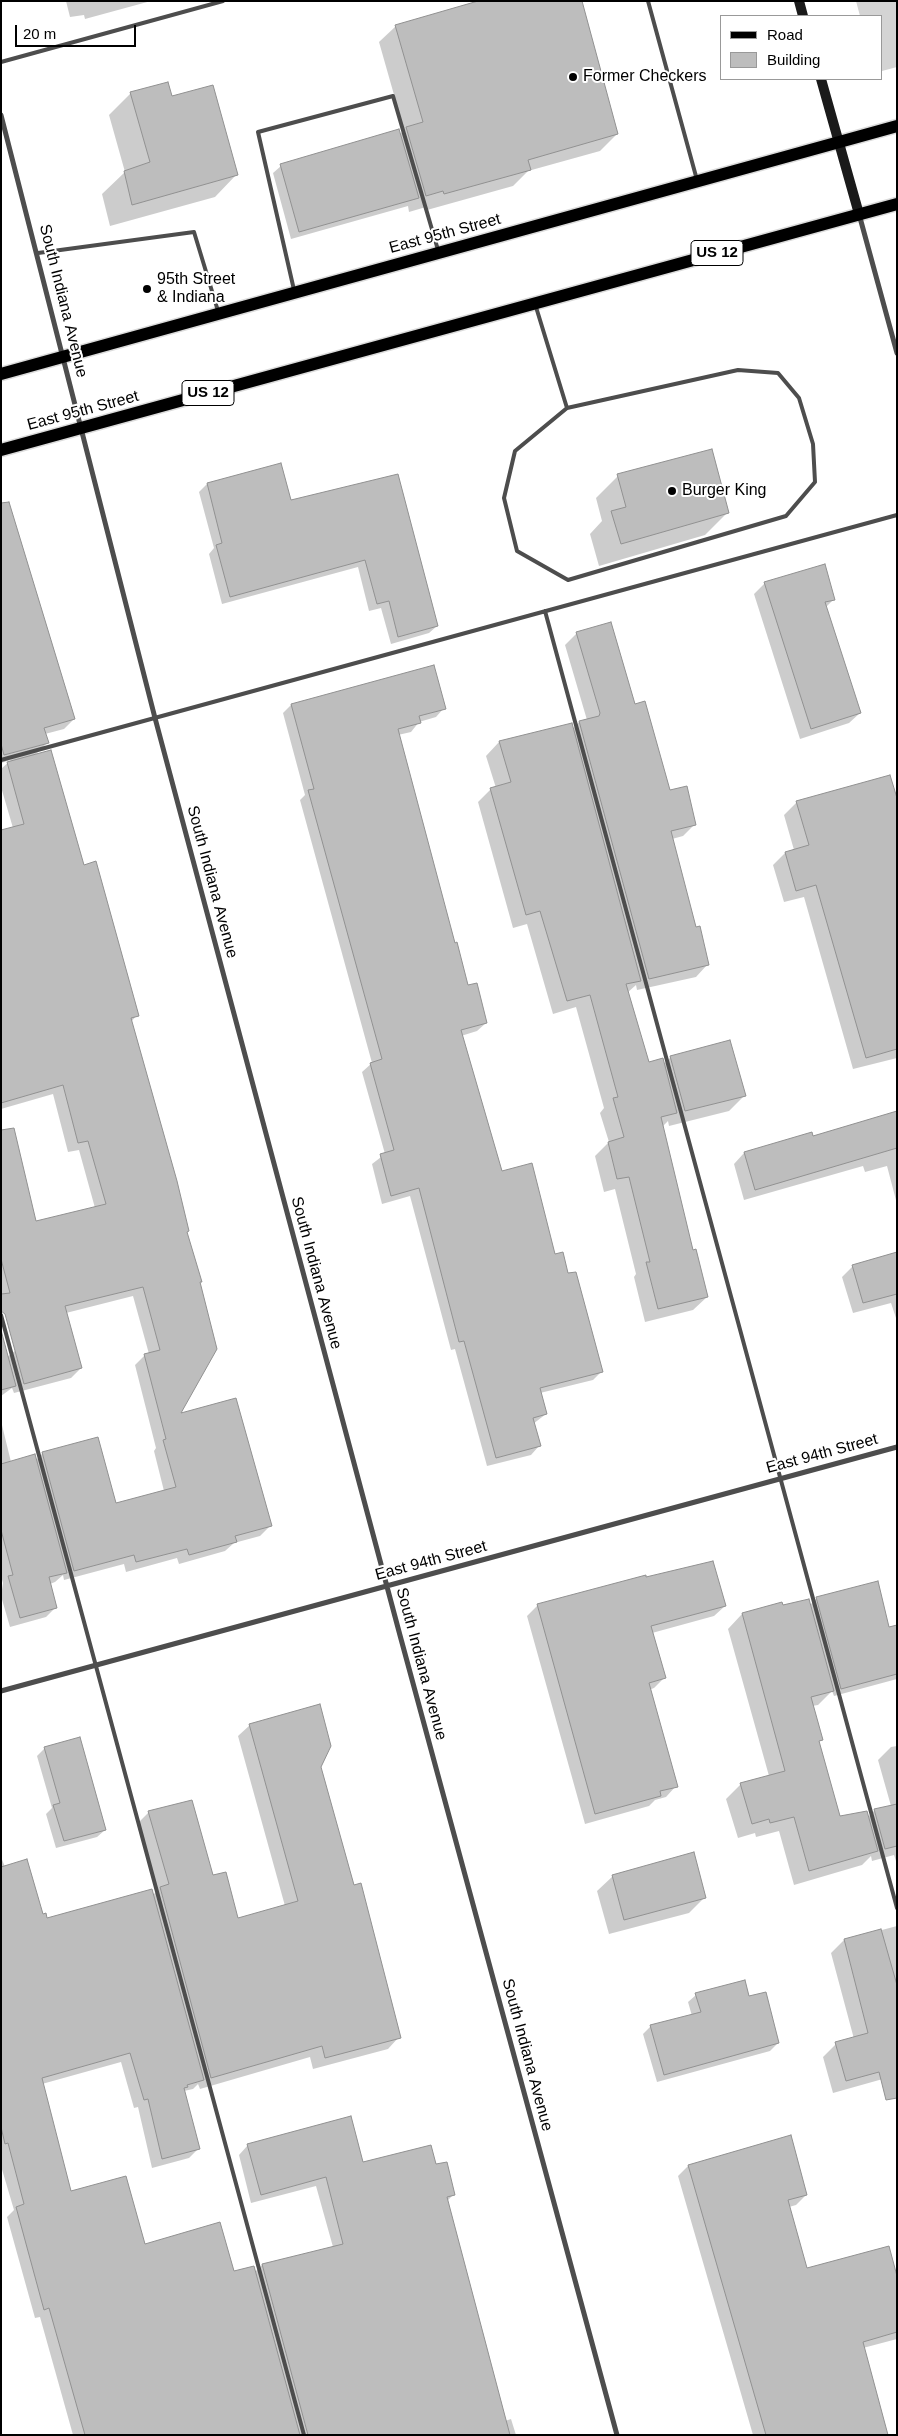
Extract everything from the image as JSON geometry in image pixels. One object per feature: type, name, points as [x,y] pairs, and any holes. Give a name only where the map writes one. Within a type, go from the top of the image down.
[{"type":"main road","points":[[799,1],[804,15]]},
{"type":"main road","points":[[821,80],[859,214]]},
{"type":"main road","name":"East 95th Street","points":[[1,374],[897,126]]},
{"type":"main road","name":"East 95th Street","points":[[1,450],[897,204]]},
{"type":"street","name":"South Indiana Avenue","points":[[1,115],[83,428],[155,718],[387,1586],[617,2435]]},
{"type":"street","points":[[859,214],[897,353]]},
{"type":"street","name":"East 94th Street","points":[[1,1691],[897,1447]]},
{"type":"lane","points":[[1,62],[223,1]]},
{"type":"lane","points":[[648,1],[697,181]]},
{"type":"lane","points":[[295,292],[258,132],[393,96],[439,252]]},
{"type":"lane","points":[[38,253],[194,232],[218,313]]},
{"type":"lane","points":[[535,303],[567,408]]},
{"type":"lane","points":[[738,370],[778,373],[799,398],[813,444],[815,482],[786,516],[568,580],[517,551],[504,498],[515,451],[567,408],[738,370]]},
{"type":"lane","points":[[1,760],[897,515]]},
{"type":"lane","points":[[545,611],[897,1908]]},
{"type":"lane","points":[[1,1315],[304,2435]]},
{"type":"shaded area","points":[[856,1],[897,1],[897,67],[883,71],[883,15],[860,15]]},
{"type":"building","points":[[478,1],[582,1],[618,134],[528,160],[531,170],[444,194],[443,191],[426,196],[406,127],[423,122],[395,25]]},
{"type":"building","points":[[168,82],[172,96],[213,85],[238,175],[132,205],[124,171],[150,162],[130,92]]},
{"type":"building","points":[[399,129],[419,198],[299,232],[280,164]]},
{"type":"building","name":"Burger King","points":[[712,449],[729,513],[621,544],[611,511],[626,507],[617,474]]},
{"type":"building","points":[[281,463],[291,500],[398,474],[438,626],[398,637],[389,601],[377,604],[365,560],[230,597],[216,545],[222,543],[207,483]]},
{"type":"building","points":[[9,502],[75,719],[44,728],[49,743],[4,755],[1,744],[1,503]]},
{"type":"building","points":[[825,564],[835,600],[825,602],[861,713],[811,729],[764,582]]},
{"type":"building","points":[[611,622],[635,704],[645,701],[670,790],[687,786],[696,825],[671,831],[696,927],[700,926],[709,965],[649,979],[579,721],[599,716],[600,713],[576,632]]},
{"type":"building","points":[[434,665],[446,709],[419,716],[421,723],[398,729],[455,943],[457,942],[468,985],[477,983],[487,1023],[461,1030],[502,1171],[532,1163],[555,1254],[563,1252],[568,1273],[576,1272],[603,1372],[540,1388],[547,1414],[533,1418],[541,1446],[496,1458],[464,1341],[459,1342],[419,1188],[391,1196],[380,1154],[394,1150],[370,1063],[382,1059],[308,790],[314,789],[291,704]]},
{"type":"building","points":[[572,723],[641,981],[626,984],[649,1062],[663,1058],[677,1113],[661,1117],[693,1250],[696,1249],[708,1297],[658,1309],[646,1262],[650,1262],[629,1177],[617,1179],[608,1142],[624,1137],[613,1098],[618,1097],[590,995],[567,1001],[540,911],[526,915],[490,788],[511,782],[499,741]]},
{"type":"building","points":[[51,750],[84,865],[96,861],[139,1016],[131,1018],[177,1181],[189,1231],[187,1232],[202,1282],[200,1282],[217,1349],[181,1413],[236,1398],[272,1526],[235,1536],[237,1542],[189,1555],[187,1549],[136,1562],[134,1555],[74,1571],[42,1452],[98,1437],[116,1503],[176,1487],[163,1440],[166,1439],[144,1354],[160,1350],[143,1287],[65,1306],[82,1368],[24,1384],[5,1314],[1,1311],[1,1294],[10,1293],[1,1259],[1,1130],[14,1128],[36,1221],[106,1204],[88,1141],[78,1143],[63,1085],[1,1103],[1,830],[24,824],[7,762]]},
{"type":"building","points":[[890,775],[897,798],[897,1049],[866,1058],[816,885],[796,891],[785,852],[809,845],[796,801]]},
{"type":"building","points":[[730,1040],[746,1096],[685,1111],[670,1056]]},
{"type":"building","points":[[897,1111],[897,1148],[755,1190],[744,1152],[812,1132],[813,1136]]},
{"type":"building","points":[[897,1252],[897,1294],[863,1303],[852,1265]]},
{"type":"building","points":[[1,1330],[16,1386],[1,1390]]},
{"type":"building","points":[[35,1454],[67,1573],[49,1577],[57,1608],[20,1618],[8,1576],[13,1575],[1,1530],[1,1464]]},
{"type":"building","points":[[713,1561],[726,1606],[651,1626],[666,1678],[649,1683],[678,1787],[660,1791],[661,1796],[595,1814],[537,1604],[646,1575],[646,1577]]},
{"type":"building","points":[[878,1581],[889,1627],[897,1625],[897,1674],[841,1689],[816,1597]]},
{"type":"building","points":[[809,1599],[834,1691],[811,1697],[823,1740],[819,1741],[840,1816],[867,1811],[878,1851],[809,1871],[794,1817],[770,1823],[769,1819],[752,1824],[740,1783],[785,1771],[742,1613],[782,1602],[783,1605]]},
{"type":"building","points":[[320,1704],[331,1746],[321,1767],[354,1885],[361,1883],[401,2038],[325,2058],[322,2046],[211,2078],[160,1887],[169,1884],[148,1811],[192,1800],[213,1875],[226,1872],[238,1918],[298,1901],[249,1724]]},
{"type":"building","points":[[80,1737],[106,1830],[64,1841],[53,1805],[60,1803],[44,1747]]},
{"type":"building","points":[[897,1804],[897,1846],[885,1849],[874,1809]]},
{"type":"building","points":[[694,1852],[706,1898],[624,1920],[612,1875]]},
{"type":"building","points":[[27,1859],[43,1914],[46,1913],[47,1918],[152,1889],[204,2080],[187,2085],[188,2087],[184,2088],[200,2149],[162,2159],[148,2099],[144,2100],[130,2053],[42,2078],[71,2191],[126,2176],[145,2244],[220,2222],[234,2271],[254,2266],[300,2435],[85,2435],[49,2308],[44,2310],[16,2207],[24,2204],[8,2143],[5,2144],[1,2127],[1,1867]]},
{"type":"building","points":[[881,1929],[897,1985],[897,2098],[886,2100],[879,2072],[846,2081],[835,2042],[868,2033],[844,1939]]},
{"type":"building","points":[[745,1980],[749,1996],[766,1992],[779,2043],[664,2075],[650,2025],[701,2012],[695,1993]]},
{"type":"building","points":[[351,2116],[363,2162],[431,2145],[436,2164],[447,2162],[455,2195],[447,2197],[510,2435],[308,2435],[262,2264],[343,2244],[326,2177],[261,2195],[247,2144]]},
{"type":"building","points":[[791,2135],[807,2195],[788,2200],[807,2268],[889,2246],[897,2276],[897,2332],[863,2342],[888,2435],[766,2435],[688,2165]]},
{"type":"place","name":"Former Checkers","points":[[573,77]]},
{"type":"place","name":"95th Street & Indiana","points":[[147,289]]},
{"type":"place","name":"Burger King","points":[[672,491]]}]
